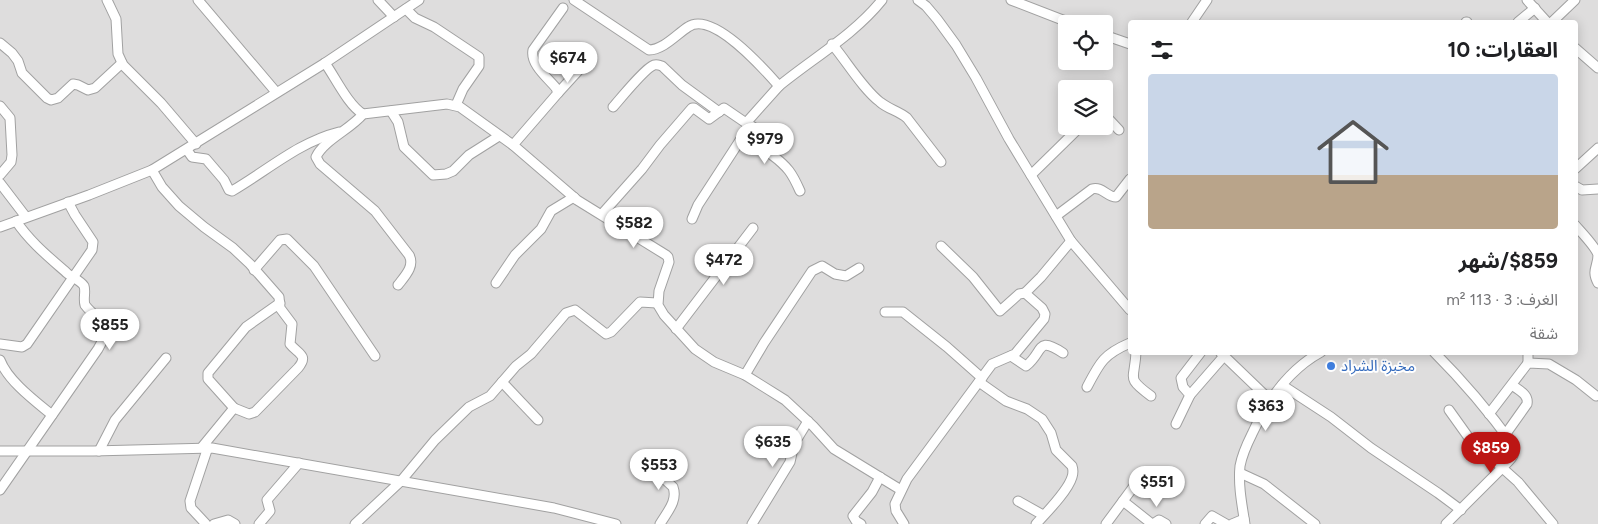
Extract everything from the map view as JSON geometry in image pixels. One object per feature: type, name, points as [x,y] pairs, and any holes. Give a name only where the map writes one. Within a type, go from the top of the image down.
[{"type":"street","points":[[107,0],[117,26],[118,54],[122,63],[161,103],[196,144]]},
{"type":"street","points":[[198,0],[276,92]]},
{"type":"street","points":[[378,0],[394,17]]},
{"type":"street","points":[[0,227],[133,179],[152,170],[325,63],[418,0]]},
{"type":"street","points":[[574,0],[649,50],[658,48],[691,25],[702,23],[710,26],[742,48],[779,86]]},
{"type":"street","points":[[692,219],[748,124],[779,86],[864,21],[882,0]]},
{"type":"street","points":[[918,0],[937,19],[956,45],[1071,241],[1128,308]]},
{"type":"street","points":[[1011,0],[1058,18]]},
{"type":"street","points":[[1193,20],[1207,0]]},
{"type":"street","points":[[1527,0],[1545,20]]},
{"type":"street","points":[[1554,20],[1575,0]]},
{"type":"street","points":[[558,93],[535,63],[532,54],[563,8]]},
{"type":"street","points":[[1520,20],[1535,8]]},
{"type":"street","points":[[406,9],[415,18],[434,27],[479,57],[479,66],[463,89],[456,105]]},
{"type":"street","points":[[1113,38],[1128,43]]},
{"type":"street","points":[[0,43],[18,61],[24,75],[51,100],[58,98],[73,84],[88,90],[95,88],[122,63]]},
{"type":"street","points":[[832,44],[875,98],[907,118],[941,162]]},
{"type":"street","points":[[1578,50],[1598,68]]},
{"type":"street","points":[[325,63],[348,98],[363,114]]},
{"type":"street","points":[[613,107],[643,73],[651,66],[658,65],[662,66],[682,85],[719,112]]},
{"type":"street","points":[[513,145],[578,71]]},
{"type":"street","points":[[187,150],[192,157],[206,159],[224,180],[229,190],[232,191],[302,146],[339,132],[354,124],[363,114],[447,104],[456,105],[513,145],[574,197],[668,257],[669,262],[662,277],[657,303],[660,310],[676,329],[706,358],[745,375],[785,400],[839,452],[901,490]]},
{"type":"street","points":[[0,106],[10,118],[12,155],[10,162],[0,175]]},
{"type":"street","points":[[602,214],[692,108],[708,119],[724,108],[764,133],[775,142],[772,155],[792,172],[800,191]]},
{"type":"street","points":[[391,111],[398,122],[404,147],[434,175],[453,171],[469,155],[499,136]]},
{"type":"street","points":[[1113,124],[1119,130]]},
{"type":"street","points":[[339,132],[316,157],[320,164],[375,211],[409,255],[412,265],[398,285]]},
{"type":"street","points":[[1031,175],[1072,135]]},
{"type":"street","points":[[1578,166],[1598,148]]},
{"type":"street","points":[[152,170],[162,186],[185,211],[233,248],[254,270],[278,297],[280,303],[281,310],[292,324],[290,344],[303,356],[303,362],[253,414],[234,408],[208,379],[208,372],[246,327],[280,303]]},
{"type":"street","points":[[1056,216],[1096,188],[1116,197],[1128,182]]},
{"type":"street","points":[[0,183],[26,218]]},
{"type":"street","points":[[1578,188],[1582,190],[1598,189]]},
{"type":"street","points":[[496,283],[515,256],[541,229],[551,211],[574,197]]},
{"type":"street","points":[[0,344],[25,346],[45,320],[72,278],[89,257],[93,245],[68,202]]},
{"type":"street","points":[[0,490],[98,349],[105,333],[105,325],[100,318],[84,305],[83,284],[72,278],[24,233],[16,221]]},
{"type":"street","points":[[676,329],[753,228]]},
{"type":"street","points":[[1578,229],[1597,252],[1598,262],[1594,273],[1598,283]]},
{"type":"street","points":[[254,270],[280,240],[287,238],[314,266],[375,356]]},
{"type":"street","points":[[1025,294],[1071,241]]},
{"type":"street","points":[[904,524],[896,511],[895,504],[906,479],[992,364],[1011,356],[1026,342],[1045,314],[1042,308],[1025,294],[1019,294],[1000,312],[972,277],[941,246]]},
{"type":"street","points":[[745,375],[812,271],[822,266],[835,274],[846,276],[859,268]]},
{"type":"street","points":[[355,524],[401,481],[435,440],[469,406],[490,396],[569,311],[575,310],[580,312],[606,334],[611,332],[640,302],[657,303]]},
{"type":"street","points":[[885,312],[902,312],[947,347],[1006,401],[1027,409],[1042,419],[1051,433],[1056,450],[1072,466],[1073,476],[1036,524]]},
{"type":"street","points":[[1087,387],[1098,366],[1108,354],[1128,344]]},
{"type":"street","points":[[1011,356],[1026,366],[1041,348],[1046,345],[1051,345],[1063,353]]},
{"type":"street","points":[[1136,355],[1135,368],[1132,376],[1133,381],[1151,396]]},
{"type":"street","points":[[1190,395],[1183,386],[1181,378],[1199,355]]},
{"type":"street","points":[[1176,424],[1190,395],[1221,355]]},
{"type":"street","points":[[1223,355],[1270,400]]},
{"type":"street","points":[[1240,522],[1240,473],[1242,457],[1247,444],[1270,400],[1298,368],[1317,355]]},
{"type":"street","points":[[1437,355],[1454,372],[1489,414],[1514,446],[1515,452],[1502,469],[1446,524]]},
{"type":"street","points":[[1489,414],[1528,363],[1528,355]]},
{"type":"street","points":[[99,451],[115,420],[166,358]]},
{"type":"street","points":[[0,360],[8,375],[35,402],[52,415]]},
{"type":"street","points":[[1528,363],[1549,364],[1576,380],[1596,396]]},
{"type":"street","points":[[502,382],[538,420]]},
{"type":"street","points":[[1282,385],[1461,510]]},
{"type":"street","points":[[1505,434],[1528,400],[1526,396],[1512,385]]},
{"type":"street","points":[[206,524],[191,508],[190,501],[205,447],[234,408]]},
{"type":"street","points":[[1448,410],[1469,438],[1518,482],[1553,524]]},
{"type":"street","points":[[752,524],[790,462],[794,444],[808,421]]},
{"type":"street","points":[[0,451],[99,451],[205,447],[554,508],[616,524]]},
{"type":"street","points":[[644,460],[673,488],[675,493],[675,499],[660,524]]},
{"type":"street","points":[[259,524],[270,511],[267,503],[270,496],[299,463]]},
{"type":"street","points":[[1240,473],[1264,484],[1315,524]]},
{"type":"street","points":[[860,524],[853,516],[872,492],[880,477]]},
{"type":"street","points":[[1106,524],[1138,482]]},
{"type":"street","points":[[1018,501],[1044,515]]},
{"type":"street","points":[[1123,501],[1152,524],[1159,520],[1166,524]]},
{"type":"street","points":[[1205,524],[1212,516],[1226,524]]},
{"type":"street","points":[[214,524],[228,520],[235,524]]},
{"type":"shaded area","points":[[0,0],[1598,0],[1598,524],[0,524]]},
{"type":"place","name":"مخبزة الشراد","points":[[1331,366]]}]
